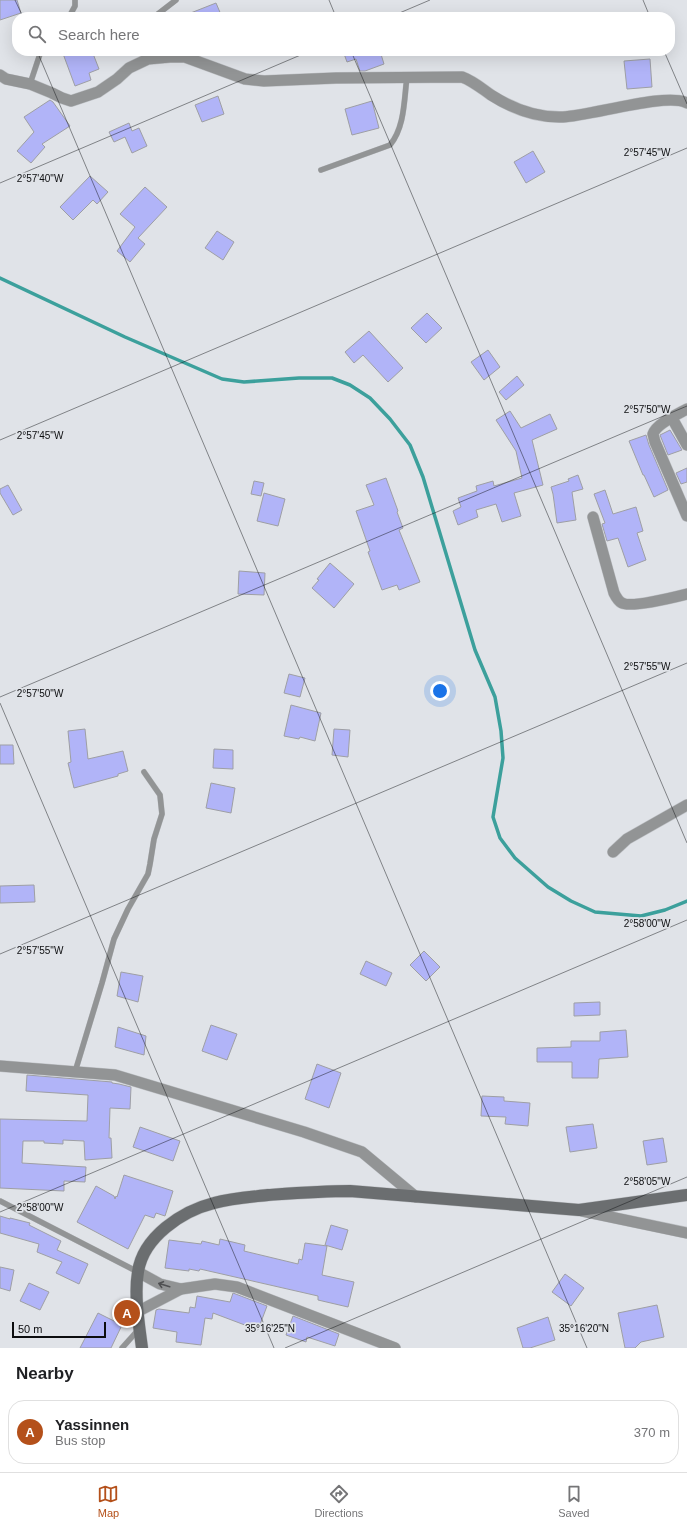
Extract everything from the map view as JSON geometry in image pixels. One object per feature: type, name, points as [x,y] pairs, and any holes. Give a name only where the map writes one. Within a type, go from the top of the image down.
[{"type":"street","points":[[2,79],[30,84],[71,101],[98,92],[146,56]]},
{"type":"street","points":[[158,56],[185,57],[245,79],[264,82],[336,78],[462,78],[472,81],[509,106],[536,116],[563,117],[673,100],[681,100],[687,103]]},
{"type":"street","points":[[687,409],[653,432],[687,516]]},
{"type":"street","points":[[672,418],[687,445]]},
{"type":"street","points":[[593,516],[614,593],[620,602],[629,605],[664,600],[687,594]]},
{"type":"street","points":[[613,852],[627,839],[687,805]]},
{"type":"street","points":[[0,1066],[115,1075],[297,1130],[362,1152],[416,1197]]},
{"type":"street","points":[[142,1348],[138,1312],[138,1272],[146,1249],[162,1229],[186,1214],[213,1203],[244,1197],[317,1191],[350,1191],[579,1210],[687,1233]]},
{"type":"street","points":[[579,1210],[687,1195]]},
{"type":"street","points":[[138,1272],[160,1284],[181,1289]]},
{"type":"street","points":[[138,1312],[181,1289],[215,1284],[237,1287],[395,1348]]},
{"type":"lane","points":[[71,12],[75,0]]},
{"type":"lane","points":[[160,12],[176,0]]},
{"type":"lane","points":[[30,84],[39,56]]},
{"type":"lane","points":[[321,170],[390,145],[396,138],[400,126],[407,77]]},
{"type":"lane","points":[[75,1072],[114,939],[128,909],[148,874],[154,839],[162,814],[160,795],[144,772]]},
{"type":"lane","points":[[0,1201],[138,1272]]},
{"type":"lane","points":[[122,1348],[140,1328]]},
{"type":"building","points":[[0,0],[17,0],[21,12],[12,12],[12,16],[0,20]]},
{"type":"building","points":[[216,3],[220,12],[193,12]]},
{"type":"building","points":[[64,56],[94,56],[99,69],[89,73],[91,80],[75,86]]},
{"type":"building","points":[[345,56],[382,56],[384,64],[365,71],[360,71],[356,59],[347,62]]},
{"type":"building","points":[[650,59],[652,87],[627,89],[624,61]]},
{"type":"building","points":[[218,96],[224,114],[202,122],[195,105]]},
{"type":"building","points":[[50,100],[70,126],[42,144],[45,147],[31,163],[17,151],[34,132],[24,117]]},
{"type":"building","points":[[372,101],[379,128],[352,135],[345,109]]},
{"type":"building","points":[[129,123],[132,131],[139,128],[147,146],[132,153],[125,137],[114,142],[109,132]]},
{"type":"building","points":[[533,151],[545,172],[526,183],[514,162]]},
{"type":"building","points":[[90,176],[108,192],[97,204],[93,200],[73,220],[60,207]]},
{"type":"building","points":[[145,187],[167,207],[138,238],[145,244],[130,262],[117,251],[135,227],[120,214]]},
{"type":"building","points":[[217,231],[234,242],[223,260],[205,248]]},
{"type":"building","points":[[427,313],[442,328],[426,343],[411,328]]},
{"type":"building","points":[[369,331],[403,368],[388,382],[363,355],[354,363],[345,352]]},
{"type":"building","points":[[488,350],[500,367],[484,380],[471,362]]},
{"type":"building","points":[[517,376],[524,385],[506,400],[499,392]]},
{"type":"building","points":[[510,411],[521,428],[550,414],[557,429],[532,440],[543,485],[514,493],[521,516],[502,522],[496,504],[476,510],[478,517],[458,525],[453,511],[461,507],[458,498],[477,491],[476,486],[493,481],[494,486],[522,478],[516,451],[496,420]]},
{"type":"building","points":[[670,430],[682,450],[668,455],[660,435]]},
{"type":"building","points":[[646,435],[668,490],[654,497],[629,441]]},
{"type":"building","points":[[687,468],[687,482],[681,484],[676,473]]},
{"type":"building","points":[[578,475],[583,489],[572,492],[576,520],[557,523],[551,487],[569,481],[568,479]]},
{"type":"building","points":[[386,478],[403,528],[399,530],[420,582],[399,590],[397,585],[382,590],[368,552],[370,551],[356,511],[374,505],[366,485]]},
{"type":"building","points":[[254,481],[264,483],[261,496],[251,494]]},
{"type":"building","points":[[8,485],[22,510],[13,515],[0,493],[0,489]]},
{"type":"building","points":[[605,490],[613,514],[636,507],[643,531],[637,533],[646,560],[628,567],[618,538],[607,541],[602,524],[605,523],[594,494]]},
{"type":"building","points":[[264,493],[285,499],[278,526],[257,521]]},
{"type":"building","points":[[330,563],[354,584],[334,608],[312,588],[319,580],[317,579]]},
{"type":"building","points":[[239,571],[265,573],[264,595],[238,594]]},
{"type":"building","points":[[289,674],[305,678],[300,697],[284,693]]},
{"type":"building","points":[[291,705],[321,713],[315,741],[300,737],[299,739],[284,736]]},
{"type":"building","points":[[85,729],[88,759],[123,751],[128,771],[118,774],[118,776],[74,788],[68,763],[71,762],[68,731]]},
{"type":"building","points":[[334,729],[350,730],[348,757],[332,755]]},
{"type":"building","points":[[0,745],[13,745],[14,764],[0,764]]},
{"type":"building","points":[[214,749],[233,750],[233,769],[213,768]]},
{"type":"building","points":[[211,783],[235,788],[231,813],[206,808]]},
{"type":"building","points":[[34,885],[35,902],[0,903],[0,886]]},
{"type":"building","points":[[424,951],[440,967],[426,981],[410,965]]},
{"type":"building","points":[[366,961],[392,973],[386,986],[360,974]]},
{"type":"building","points":[[121,972],[143,976],[138,1002],[117,996]]},
{"type":"building","points":[[600,1002],[600,1015],[574,1016],[574,1003]]},
{"type":"building","points":[[211,1025],[237,1034],[227,1060],[202,1051]]},
{"type":"building","points":[[118,1027],[146,1036],[144,1055],[115,1047]]},
{"type":"building","points":[[626,1030],[628,1057],[599,1059],[598,1078],[572,1078],[572,1062],[537,1062],[537,1048],[571,1047],[571,1041],[600,1041],[600,1032]]},
{"type":"building","points":[[317,1064],[341,1073],[329,1108],[305,1099]]},
{"type":"building","points":[[27,1075],[112,1082],[131,1087],[130,1109],[110,1108],[109,1138],[111,1138],[112,1158],[85,1160],[84,1141],[63,1140],[63,1144],[44,1143],[44,1141],[23,1141],[22,1163],[86,1167],[85,1182],[64,1181],[64,1191],[0,1188],[0,1119],[87,1121],[88,1095],[26,1091]]},
{"type":"building","points":[[482,1096],[504,1097],[504,1101],[530,1103],[528,1126],[505,1124],[506,1117],[481,1116]]},
{"type":"building","points":[[593,1124],[597,1148],[570,1152],[566,1127]]},
{"type":"building","points":[[140,1127],[180,1141],[173,1161],[133,1147]]},
{"type":"building","points":[[663,1138],[667,1162],[647,1165],[643,1141]]},
{"type":"building","points":[[124,1175],[173,1191],[165,1216],[156,1213],[154,1218],[145,1215],[128,1249],[77,1222],[96,1186],[114,1196],[115,1199]]},
{"type":"building","points":[[0,1216],[30,1223],[29,1225],[61,1241],[57,1250],[88,1264],[79,1284],[56,1273],[62,1262],[37,1252],[39,1244],[0,1233]]},
{"type":"building","points":[[331,1225],[348,1230],[342,1250],[325,1245]]},
{"type":"building","points":[[220,1239],[245,1245],[244,1251],[298,1264],[299,1259],[302,1260],[305,1243],[327,1246],[322,1275],[354,1282],[348,1307],[318,1300],[318,1296],[200,1269],[199,1271],[189,1269],[189,1271],[165,1268],[169,1240],[201,1244],[202,1241],[219,1245]]},
{"type":"building","points":[[0,1267],[14,1270],[10,1291],[0,1288]]},
{"type":"building","points":[[565,1274],[584,1288],[571,1306],[552,1292]]},
{"type":"building","points":[[29,1283],[49,1292],[40,1310],[20,1301]]},
{"type":"building","points":[[233,1293],[267,1306],[258,1330],[213,1313],[212,1319],[205,1318],[201,1345],[176,1342],[177,1332],[153,1328],[156,1310],[159,1309],[189,1313],[190,1307],[195,1308],[197,1296],[230,1302]]},
{"type":"building","points":[[657,1305],[664,1337],[641,1342],[635,1348],[625,1348],[618,1313]]},
{"type":"building","points":[[98,1313],[122,1325],[111,1348],[80,1348]]},
{"type":"building","points":[[293,1316],[339,1334],[335,1346],[307,1337],[306,1342],[286,1335]]},
{"type":"building","points":[[548,1317],[555,1340],[530,1348],[523,1348],[517,1328]]},
{"type":"waterway","points":[[0,278],[125,337],[222,379],[244,382],[299,378],[332,378],[350,385],[370,398],[390,419],[410,445],[423,477],[475,650],[495,697],[501,731],[503,758],[493,817],[500,838],[515,858],[548,887],[571,901],[595,912],[641,916],[665,910],[687,901]]},
{"type":"place","name":"Yassinnen","points":[[127,1313]]}]
